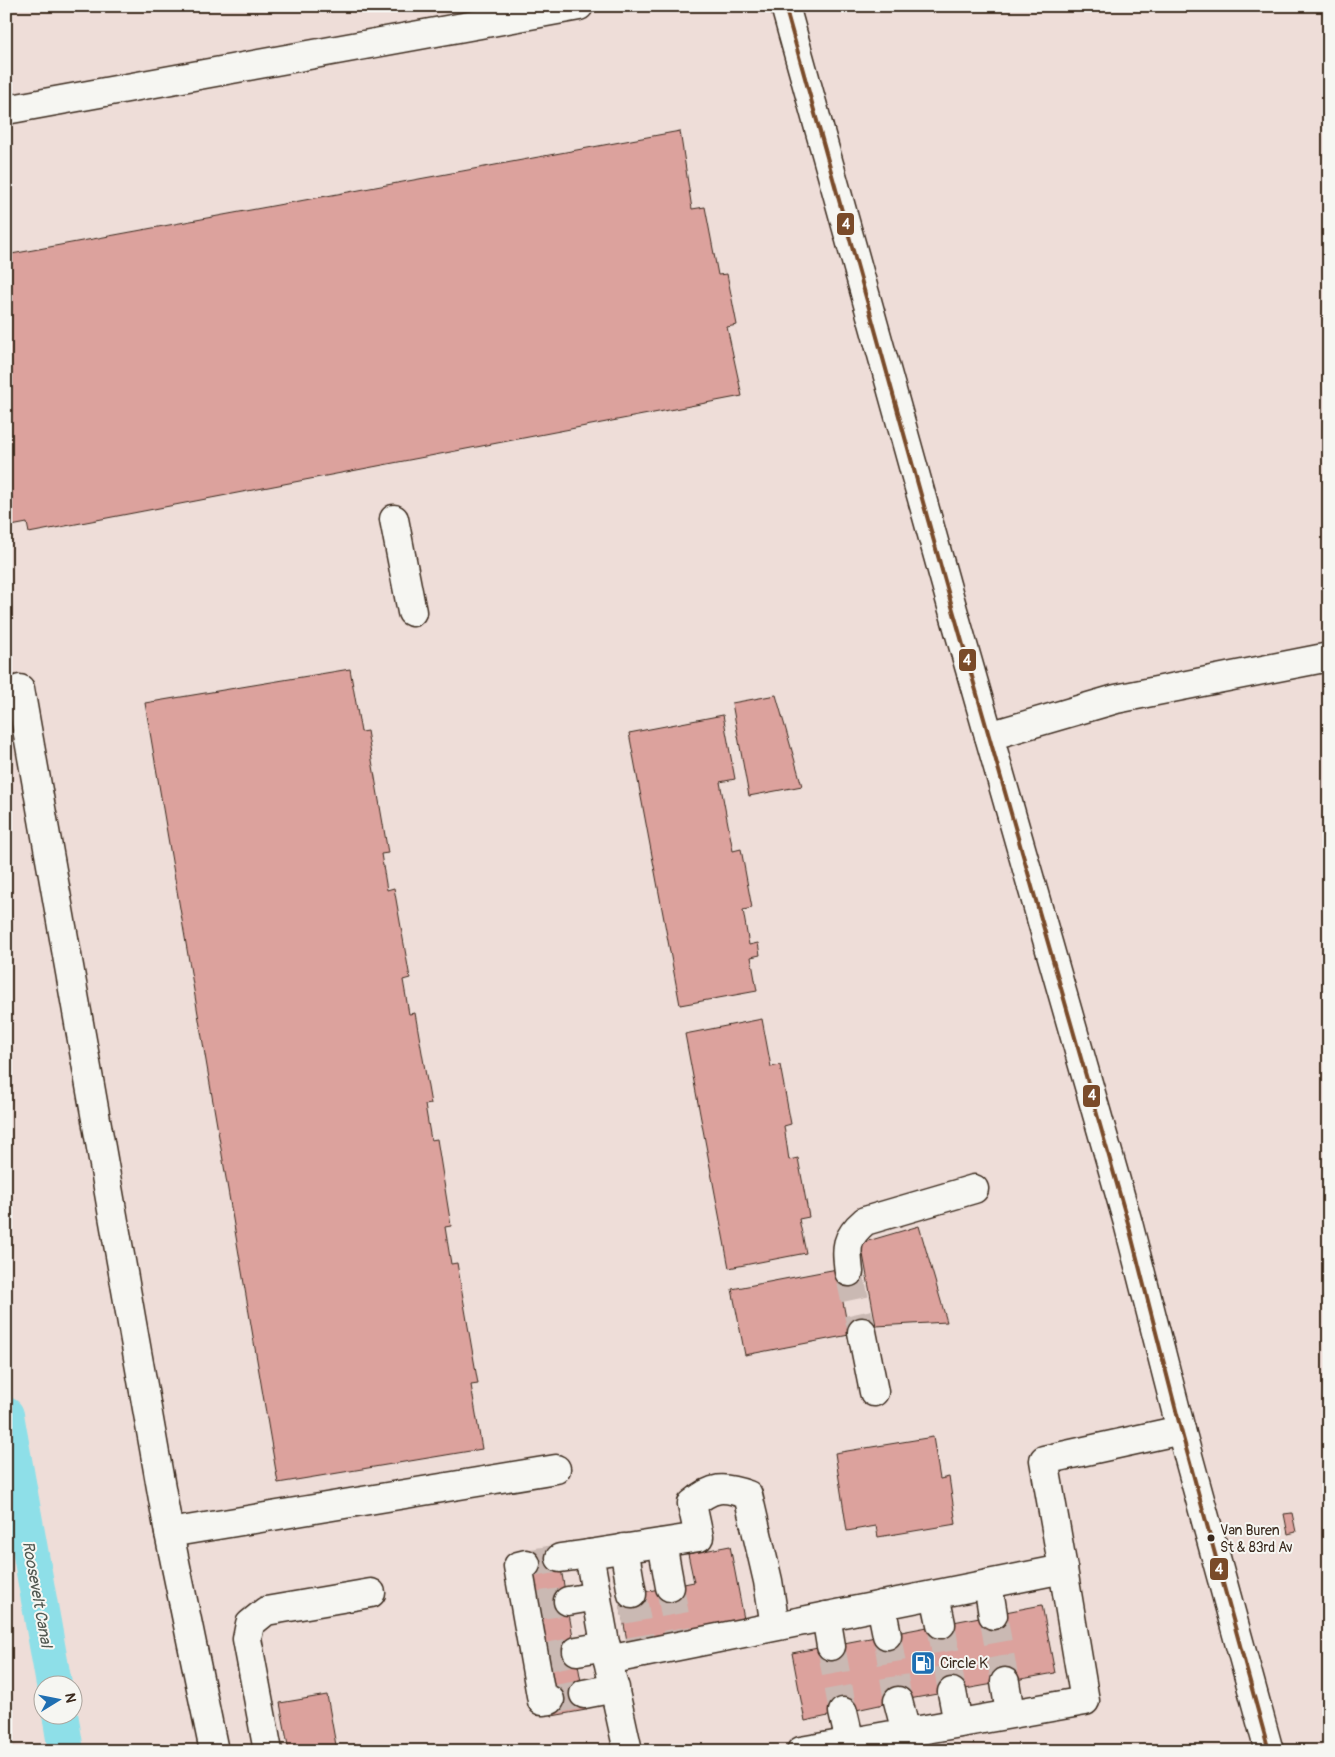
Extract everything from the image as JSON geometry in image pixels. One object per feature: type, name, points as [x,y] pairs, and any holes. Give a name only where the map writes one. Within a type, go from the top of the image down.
[{"type":"main road","points":[[6,110],[579,6]]},
{"type":"main road","points":[[785,6],[989,736],[1128,1223],[1181,1430],[1268,1751]]},
{"type":"main road","points":[[394,519],[412,612]]},
{"type":"main road","points":[[989,736],[1116,699],[1329,657]]},
{"type":"main road","points":[[20,689],[169,1533],[214,1751]]},
{"type":"main road","points":[[850,1272],[846,1248],[853,1231],[865,1221],[974,1189]]},
{"type":"main road","points":[[862,1332],[874,1392]]},
{"type":"main road","points":[[801,1751],[1085,1700],[1044,1460],[1181,1430]]},
{"type":"main road","points":[[169,1533],[556,1469]]},
{"type":"main road","points":[[560,1558],[699,1537],[692,1504],[706,1492],[727,1488],[748,1495],[768,1581],[775,1626]]},
{"type":"main road","points":[[662,1543],[670,1587]]},
{"type":"main road","points":[[624,1548],[632,1594]]},
{"type":"main road","points":[[589,1554],[607,1653],[628,1751]]},
{"type":"main road","points":[[526,1564],[518,1566],[530,1607],[539,1658],[542,1701],[550,1700]]},
{"type":"main road","points":[[577,1651],[607,1653],[679,1639],[775,1626],[1063,1569]]},
{"type":"main road","points":[[988,1584],[993,1615]]},
{"type":"main road","points":[[268,1751],[247,1639],[250,1624],[266,1612],[371,1593]]},
{"type":"main road","points":[[935,1595],[941,1624]]},
{"type":"main road","points":[[568,1601],[597,1596]]},
{"type":"main road","points":[[882,1605],[887,1635]]},
{"type":"main road","points":[[826,1616],[831,1646]]},
{"type":"main road","points":[[1005,1682],[1010,1713]]},
{"type":"main road","points":[[584,1694],[615,1688]]},
{"type":"main road","points":[[952,1692],[958,1723]]},
{"type":"main road","points":[[898,1701],[906,1732]]},
{"type":"main road","points":[[842,1712],[850,1742]]},
{"type":"building","points":[[680,131],[692,209],[705,207],[718,275],[727,274],[737,325],[727,327],[742,396],[29,533],[27,523],[6,527],[6,255]]},
{"type":"building","points":[[350,669],[361,732],[367,731],[388,853],[381,854],[387,890],[394,888],[410,978],[403,980],[409,1014],[415,1013],[431,1104],[425,1105],[431,1140],[437,1139],[451,1226],[445,1227],[451,1264],[457,1263],[478,1384],[471,1385],[482,1449],[278,1483],[145,703]]},
{"type":"building","points":[[776,695],[802,786],[749,796],[732,703]]},
{"type":"building","points":[[723,715],[735,779],[720,782],[733,851],[741,849],[752,908],[743,910],[749,945],[758,943],[760,955],[751,957],[757,991],[680,1005],[629,733]]},
{"type":"building","points":[[762,1019],[771,1067],[780,1065],[791,1124],[784,1126],[789,1160],[798,1158],[809,1217],[799,1219],[806,1253],[729,1268],[685,1034]]},
{"type":"building","points":[[919,1226],[947,1322],[876,1326],[861,1243]]},
{"type":"building","points":[[837,1269],[849,1335],[745,1355],[732,1289]]},
{"type":"building","points":[[933,1437],[940,1479],[949,1477],[956,1524],[878,1537],[876,1526],[847,1531],[835,1453]]},
{"type":"building","points":[[1292,1513],[1296,1532],[1288,1534],[1284,1514]]},
{"type":"building","points":[[557,1546],[586,1710],[552,1716],[524,1552]]},
{"type":"building","points":[[730,1546],[744,1619],[627,1641],[619,1597],[694,1582],[688,1554]]},
{"type":"building","name":"Circle K","points":[[1042,1605],[1055,1673],[898,1701],[805,1721],[792,1653]]},
{"type":"building","points":[[327,1695],[337,1751],[289,1751],[280,1703]]},
{"type":"waterway","name":"Roosevelt Canal","points":[[6,1415],[52,1674]]},
{"type":"waterway","name":"Roosevelt Canal","points":[[62,1724],[66,1751]]},
{"type":"tunnel","points":[[849,1272],[862,1332]]},
{"type":"tunnel","points":[[526,1564],[560,1558]]},
{"type":"tunnel","points":[[670,1587],[678,1632]]},
{"type":"tunnel","points":[[632,1594],[640,1639]]},
{"type":"tunnel","points":[[533,1606],[568,1601]]},
{"type":"tunnel","points":[[993,1615],[1005,1682]]},
{"type":"tunnel","points":[[941,1624],[952,1692]]},
{"type":"tunnel","points":[[887,1635],[898,1701]]},
{"type":"tunnel","points":[[831,1646],[843,1712]]},
{"type":"tunnel","points":[[542,1658],[577,1651]]},
{"type":"tunnel","points":[[550,1700],[584,1694]]},
{"type":"transit line","name":"4","points":[[785,6],[953,610],[1128,1223],[1181,1430],[1269,1751]]},
{"type":"place","name":"Van Buren St & 83rd Av","points":[[1211,1538]]},
{"type":"place","name":"Circle K","points":[[923,1663]]}]
